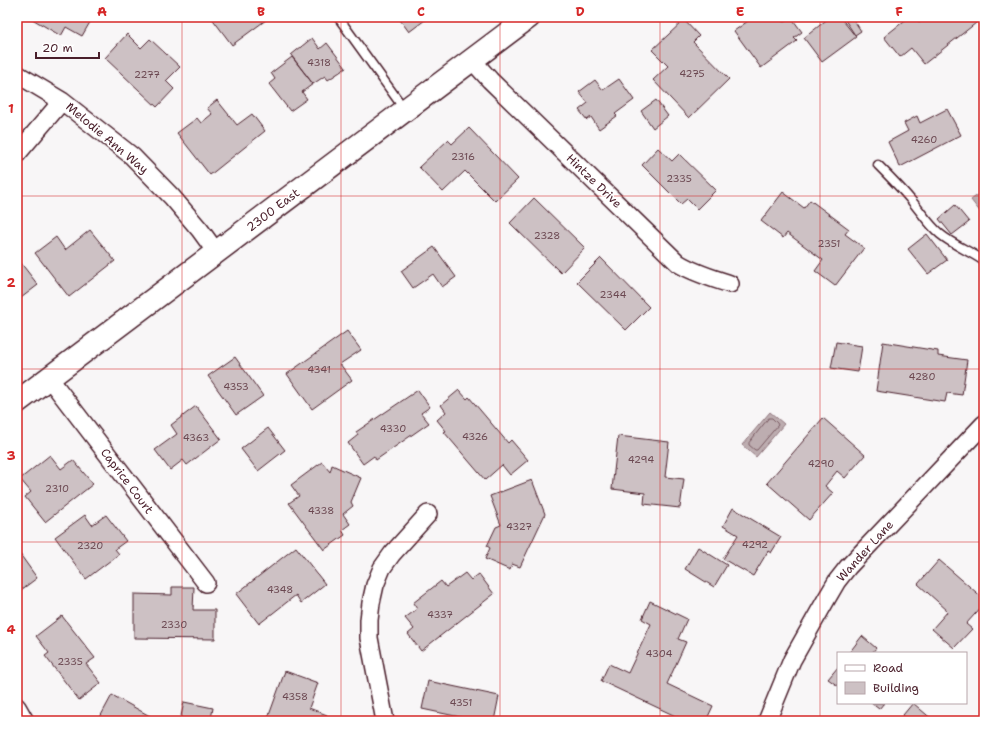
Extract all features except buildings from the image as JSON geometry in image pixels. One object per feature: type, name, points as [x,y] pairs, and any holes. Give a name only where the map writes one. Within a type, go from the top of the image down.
[{"type":"main road","name":"2300 East","points":[[17,402],[529,17]]},
{"type":"street","name":"Hintze Drive","points":[[472,60],[490,80],[678,263],[700,274],[730,284]]},
{"type":"street","name":"Melodie Ann Way","points":[[17,74],[62,101],[132,156],[172,198],[200,230],[216,252]]},
{"type":"street","points":[[17,154],[62,101]]},
{"type":"street","name":"Caprice Court","points":[[49,378],[206,583]]},
{"type":"street","name":"Wander Lane","points":[[769,720],[792,660],[837,582],[854,561],[984,424]]},
{"type":"street","points":[[385,721],[369,638],[371,603],[375,585],[388,558],[428,514]]},
{"type":"street","points":[[17,708],[25,721]]},
{"type":"lane","points":[[338,17],[405,110]]},
{"type":"lane","points":[[878,165],[940,234],[954,244],[975,254],[984,261]]},
{"type":"water","points":[[984,190],[984,210],[981,213],[971,200]]},
{"type":"water","points":[[770,412],[784,424],[756,457],[742,445]]}]
